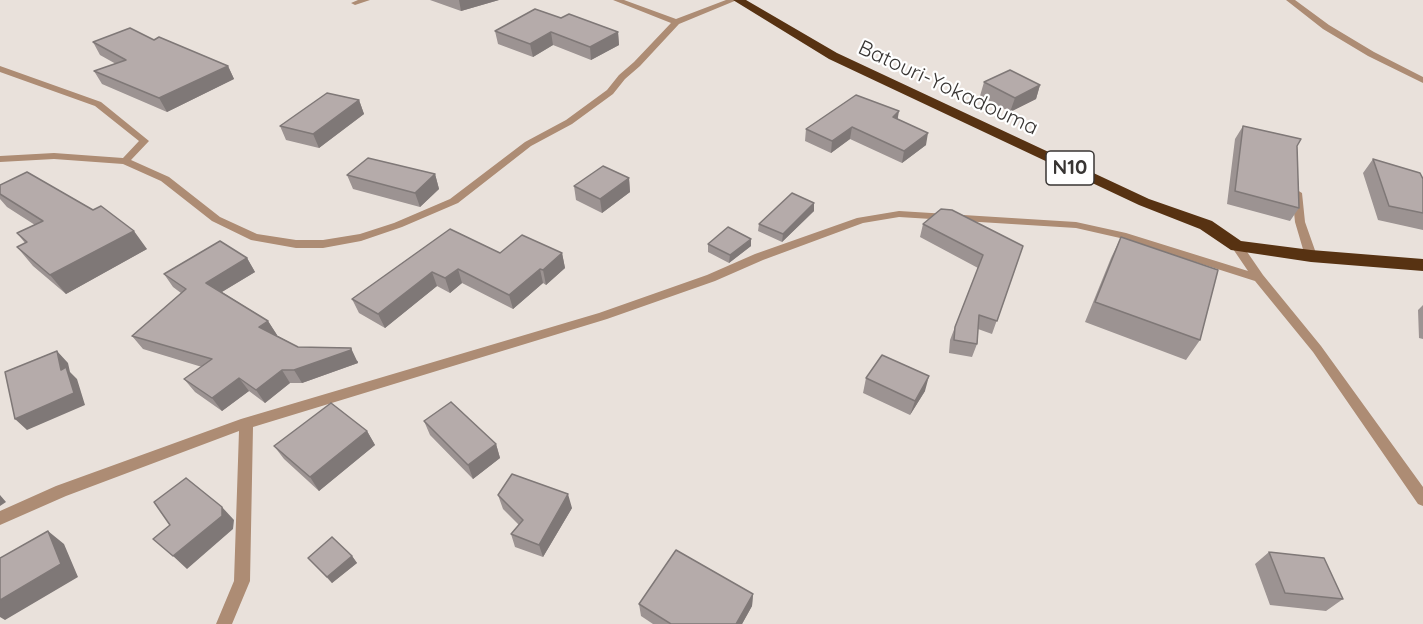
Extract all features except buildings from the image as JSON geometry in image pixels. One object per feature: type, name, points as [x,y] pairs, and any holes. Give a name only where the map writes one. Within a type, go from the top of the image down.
[{"type":"highway","name":"Batouri-Yokadouma","points":[[738,0],[833,56],[1144,202],[1206,225],[1237,246],[1311,256],[1423,265]]},
{"type":"street","points":[[355,3],[366,0]]},
{"type":"street","points":[[617,0],[676,22]]},
{"type":"street","points":[[0,159],[54,156],[125,161],[165,179],[216,219],[255,237],[296,244],[322,244],[354,239],[398,225],[454,201],[528,144],[569,122],[610,92],[676,22],[733,0]]},
{"type":"street","points":[[1290,0],[1326,27],[1371,54],[1423,80]]},
{"type":"street","points":[[0,69],[98,104],[144,141],[125,161]]},
{"type":"street","points":[[1297,180],[1300,222],[1311,256]]},
{"type":"street","points":[[0,518],[61,492],[246,423],[603,316],[711,278],[759,257],[861,220],[899,214],[1076,225],[1122,235],[1259,278]]},
{"type":"street","points":[[1237,246],[1259,278],[1317,349],[1423,499]]},
{"type":"street","points":[[224,624],[242,581],[246,423]]}]
